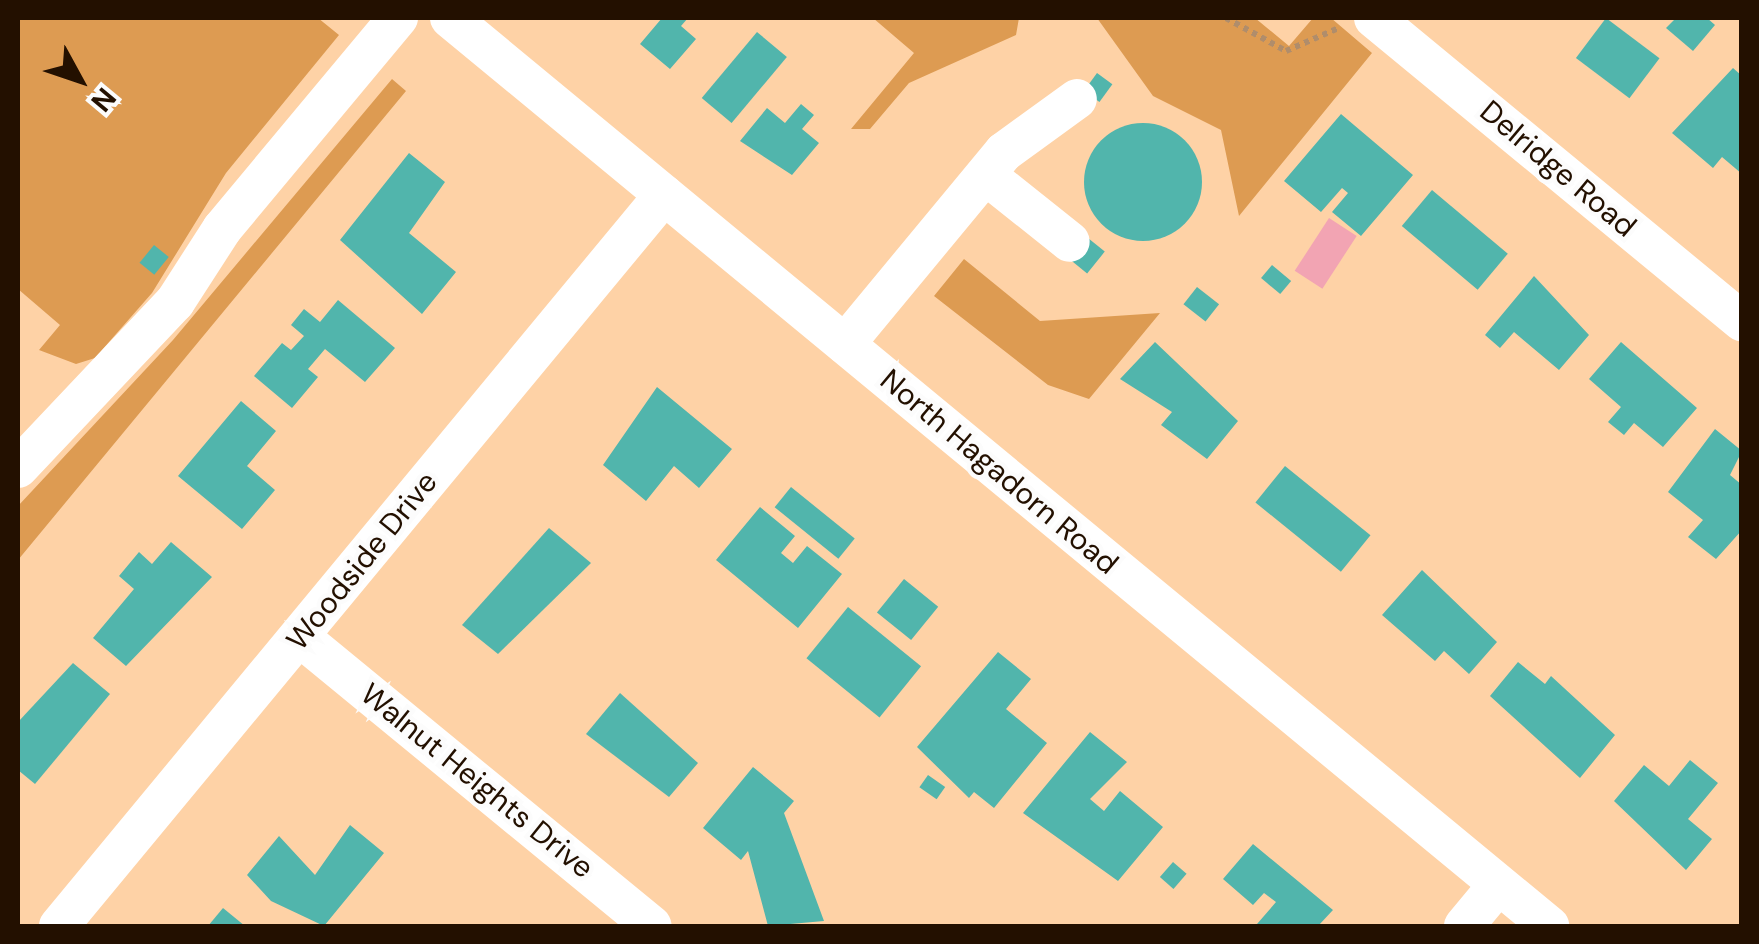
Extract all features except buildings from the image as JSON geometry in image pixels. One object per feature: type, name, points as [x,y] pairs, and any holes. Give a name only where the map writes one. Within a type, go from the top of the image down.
[{"type":"street","points":[[18,468],[175,302],[222,230],[398,18]]},
{"type":"street","name":"North Hagadorn Road","points":[[450,18],[1549,926]]},
{"type":"street","name":"Delridge Road","points":[[1374,18],[1742,321]]},
{"type":"street","points":[[845,344],[986,175],[1077,99]]},
{"type":"street","points":[[986,175],[1070,242]]},
{"type":"street","name":"Woodside Drive","points":[[59,926],[664,195]]},
{"type":"street","name":"Walnut Heights Drive","points":[[300,637],[652,926]]},
{"type":"street","points":[[1464,926],[1498,885]]},
{"type":"path","points":[[1226,18],[1286,51],[1352,18]]},
{"type":"shaded area","points":[[18,18],[318,18],[339,35],[226,173],[152,293],[95,358],[76,364],[39,350],[60,325],[18,289]]},
{"type":"shaded area","points":[[873,18],[1019,18],[1016,35],[909,83],[870,129],[851,129],[914,53]]},
{"type":"shaded area","points":[[1097,18],[1255,18],[1289,46],[1313,18],[1331,18],[1372,53],[1239,216],[1221,130],[1153,96]]},
{"type":"shaded area","points":[[392,79],[406,91],[18,560],[18,506],[173,340]]},
{"type":"shaded area","points":[[1329,218],[1357,236],[1322,289],[1295,271]]},
{"type":"shaded area","points":[[964,259],[1040,321],[1160,313],[1089,399],[1048,385],[934,296]]}]
